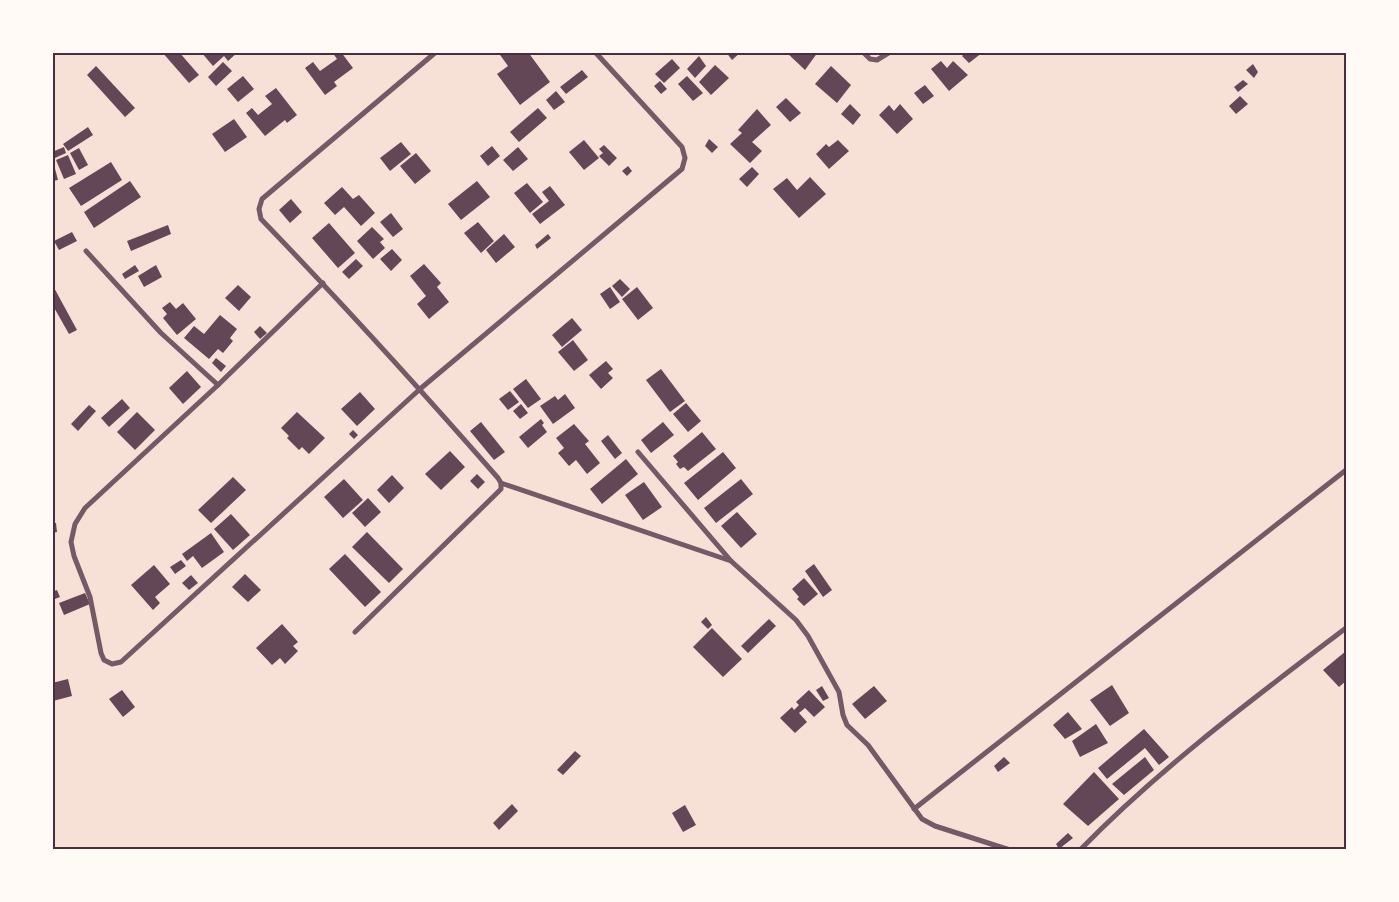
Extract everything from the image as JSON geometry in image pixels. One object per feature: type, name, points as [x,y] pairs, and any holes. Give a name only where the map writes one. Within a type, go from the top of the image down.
[{"type":"street","points":[[355,632],[501,489],[501,483],[420,389],[323,283],[260,219],[259,209],[262,199],[436,52]]},
{"type":"street","points":[[323,283],[218,386],[85,508],[75,524],[71,542],[74,556],[90,597],[104,660],[112,664],[120,662],[420,389],[682,169],[685,158],[682,147],[595,52]]},
{"type":"street","points":[[863,52],[870,60],[877,60],[890,52]]},
{"type":"street","points":[[86,251],[161,333],[218,386]]},
{"type":"street","points":[[638,452],[731,561],[796,620],[838,692],[843,716],[848,725],[868,745],[922,819],[935,826],[1010,850]]},
{"type":"street","points":[[914,809],[1346,470]]},
{"type":"street","points":[[501,483],[731,561]]},
{"type":"street","points":[[1080,850],[1113,816],[1214,729],[1346,628]]},
{"type":"building","points":[[162,52],[179,52],[199,75],[189,83]]},
{"type":"building","points":[[201,52],[238,52],[228,61],[224,56],[213,66]]},
{"type":"building","points":[[332,52],[341,52],[353,68],[334,82],[337,86],[325,95],[305,68],[313,62],[320,71],[337,59]]},
{"type":"building","points":[[498,52],[528,52],[550,82],[520,105],[497,74],[508,66]]},
{"type":"building","points":[[726,52],[741,52],[732,60]]},
{"type":"building","points":[[786,52],[818,52],[805,70]]},
{"type":"building","points":[[966,52],[983,52],[969,63],[962,56]]},
{"type":"building","points":[[699,56],[706,66],[695,78],[687,69]]},
{"type":"building","points":[[672,59],[680,68],[664,83],[655,74]]},
{"type":"building","points":[[941,61],[947,68],[953,61],[968,75],[949,91],[931,69]]},
{"type":"building","points":[[223,62],[232,71],[216,86],[208,77]]},
{"type":"building","points":[[1253,64],[1258,72],[1254,78],[1246,70]]},
{"type":"building","points":[[715,65],[729,78],[711,95],[699,82]]},
{"type":"building","points":[[96,66],[135,108],[125,117],[87,75]]},
{"type":"building","points":[[831,66],[851,85],[837,103],[815,84]]},
{"type":"building","points":[[582,70],[588,77],[566,94],[560,87]]},
{"type":"building","points":[[243,76],[254,89],[238,102],[227,89]]},
{"type":"building","points":[[687,76],[703,93],[693,101],[678,84]]},
{"type":"building","points":[[1243,80],[1248,84],[1238,92],[1234,87]]},
{"type":"building","points":[[660,81],[667,89],[661,94],[654,86]]},
{"type":"building","points":[[925,85],[934,96],[923,104],[914,93]]},
{"type":"building","points":[[276,88],[297,115],[287,123],[285,120],[265,136],[246,113],[252,108],[258,115],[272,104],[265,96]]},
{"type":"building","points":[[556,91],[565,102],[554,110],[546,100]]},
{"type":"building","points":[[1240,96],[1248,104],[1236,114],[1229,106]]},
{"type":"building","points":[[786,98],[801,113],[790,122],[776,107]]},
{"type":"building","points":[[850,104],[861,115],[853,125],[841,114]]},
{"type":"building","points":[[900,104],[913,119],[897,134],[879,115],[889,105],[894,111]]},
{"type":"building","points":[[538,108],[547,118],[519,142],[510,132]]},
{"type":"building","points":[[757,109],[771,125],[752,142],[762,151],[750,163],[730,144],[742,133],[738,130]]},
{"type":"building","points":[[234,119],[247,137],[225,152],[212,134]]},
{"type":"building","points":[[88,127],[93,135],[68,151],[63,144]]},
{"type":"building","points":[[709,139],[718,147],[712,153],[705,146]]},
{"type":"building","points":[[584,140],[599,158],[584,170],[569,152]]},
{"type":"building","points":[[838,140],[849,151],[829,169],[816,154],[826,144],[829,147]]},
{"type":"building","points":[[401,142],[411,154],[390,171],[380,158]]},
{"type":"building","points":[[604,145],[617,158],[609,166],[599,156],[603,153],[599,149]]},
{"type":"building","points":[[492,146],[500,156],[488,166],[480,156]]},
{"type":"building","points":[[64,147],[66,153],[55,158],[52,152]]},
{"type":"building","points":[[518,147],[528,159],[513,171],[503,160]]},
{"type":"building","points":[[79,148],[88,165],[79,170],[70,153]]},
{"type":"building","points":[[416,153],[431,171],[415,184],[400,166]]},
{"type":"building","points":[[68,155],[76,174],[64,179],[56,160]]},
{"type":"building","points":[[52,162],[58,180],[52,181]]},
{"type":"building","points":[[111,162],[122,180],[81,206],[69,188]]},
{"type":"building","points":[[628,166],[632,171],[627,176],[622,171]]},
{"type":"building","points":[[752,167],[759,174],[747,187],[739,179]]},
{"type":"building","points":[[810,177],[826,194],[799,218],[773,189],[787,178],[797,190]]},
{"type":"building","points":[[130,181],[141,197],[94,228],[84,212]]},
{"type":"building","points":[[477,181],[490,197],[461,220],[448,204]]},
{"type":"building","points":[[527,183],[543,202],[530,213],[514,193]]},
{"type":"building","points":[[550,186],[565,205],[540,224],[532,214],[549,201],[542,192]]},
{"type":"building","points":[[342,187],[353,199],[359,195],[375,213],[361,226],[344,207],[335,215],[324,203]]},
{"type":"building","points":[[291,199],[302,212],[290,223],[279,210]]},
{"type":"building","points":[[391,213],[403,229],[393,237],[380,222]]},
{"type":"building","points":[[478,222],[494,241],[481,253],[464,233]]},
{"type":"building","points":[[329,223],[355,253],[338,268],[312,238]]},
{"type":"building","points":[[168,225],[171,234],[131,251],[127,241]]},
{"type":"building","points":[[372,227],[384,239],[380,242],[385,248],[373,259],[357,241]]},
{"type":"building","points":[[72,232],[77,241],[59,250],[54,241]]},
{"type":"building","points":[[504,234],[515,247],[496,263],[486,250]]},
{"type":"building","points":[[548,234],[551,238],[537,249],[535,245]]},
{"type":"building","points":[[392,249],[402,260],[391,271],[380,259]]},
{"type":"building","points":[[356,259],[363,266],[349,279],[342,272]]},
{"type":"building","points":[[424,264],[441,283],[437,287],[449,302],[429,319],[417,304],[426,296],[410,276]]},
{"type":"building","points":[[135,265],[139,271],[125,279],[122,274]]},
{"type":"building","points":[[156,265],[162,277],[144,287],[138,276]]},
{"type":"building","points":[[620,279],[630,289],[622,297],[612,286]]},
{"type":"building","points":[[52,284],[77,330],[69,334],[52,304]]},
{"type":"building","points":[[238,285],[251,297],[239,311],[225,298]]},
{"type":"building","points":[[610,287],[620,302],[610,309],[600,294]]},
{"type":"building","points":[[637,287],[653,308],[638,320],[622,299]]},
{"type":"building","points":[[170,302],[176,309],[183,303],[196,319],[177,335],[163,318],[167,314],[162,308]]},
{"type":"building","points":[[220,315],[237,329],[230,338],[233,341],[223,353],[218,349],[209,359],[184,338],[194,326],[204,334]]},
{"type":"building","points":[[572,318],[582,330],[562,347],[552,335]]},
{"type":"building","points":[[260,326],[267,333],[260,339],[254,332]]},
{"type":"building","points":[[573,340],[588,360],[574,371],[558,352]]},
{"type":"building","points":[[216,358],[226,366],[221,372],[212,363]]},
{"type":"building","points":[[606,361],[613,369],[608,373],[613,378],[601,389],[589,375]]},
{"type":"building","points":[[661,369],[685,401],[670,412],[646,380]]},
{"type":"building","points":[[187,371],[201,387],[183,404],[169,388]]},
{"type":"building","points":[[526,379],[541,399],[528,408],[513,389]]},
{"type":"building","points":[[510,391],[519,402],[508,410],[499,399]]},
{"type":"building","points":[[360,392],[375,409],[357,426],[341,409]]},
{"type":"building","points":[[565,394],[575,408],[553,424],[540,406],[555,396],[558,400]]},
{"type":"building","points":[[122,399],[130,408],[109,427],[101,418]]},
{"type":"building","points":[[686,403],[701,421],[688,432],[673,414]]},
{"type":"building","points":[[521,404],[528,413],[520,419],[513,411]]},
{"type":"building","points":[[89,405],[96,411],[78,431],[71,424]]},
{"type":"building","points":[[137,412],[155,430],[135,450],[117,432]]},
{"type":"building","points":[[297,412],[325,438],[309,454],[302,447],[299,450],[287,438],[289,436],[281,428]]},
{"type":"building","points":[[541,419],[544,423],[542,425],[547,432],[528,448],[519,437]]},
{"type":"building","points":[[481,422],[505,452],[494,460],[470,431]]},
{"type":"building","points":[[663,422],[674,435],[651,453],[641,440]]},
{"type":"building","points":[[574,424],[589,441],[585,444],[600,463],[587,474],[576,460],[569,466],[558,453],[564,448],[556,438]]},
{"type":"building","points":[[353,430],[358,435],[354,439],[349,434]]},
{"type":"building","points":[[702,432],[716,449],[688,471],[684,467],[680,469],[676,464],[678,462],[673,456]]},
{"type":"building","points":[[608,435],[622,453],[615,459],[601,441]]},
{"type":"building","points":[[450,451],[465,467],[441,490],[425,474]]},
{"type":"building","points":[[723,452],[736,468],[698,500],[684,483]]},
{"type":"building","points":[[626,459],[638,474],[602,504],[590,489]]},
{"type":"building","points":[[477,474],[485,482],[478,489],[470,481]]},
{"type":"building","points":[[392,475],[404,488],[389,503],[377,490]]},
{"type":"building","points":[[233,477],[246,490],[211,523],[198,510]]},
{"type":"building","points":[[344,479],[363,500],[343,518],[324,497]]},
{"type":"building","points":[[741,479],[753,494],[716,523],[704,508]]},
{"type":"building","points":[[644,482],[662,507],[643,520],[625,495]]},
{"type":"building","points":[[368,498],[381,512],[365,527],[352,513]]},
{"type":"building","points":[[737,512],[757,534],[741,548],[721,526]]},
{"type":"building","points":[[231,514],[250,535],[233,550],[214,529]]},
{"type":"building","points":[[52,523],[56,523],[57,532],[52,533]]},
{"type":"building","points":[[367,532],[403,569],[389,583],[352,547]]},
{"type":"building","points":[[211,533],[224,552],[202,568],[193,556],[187,561],[182,554]]},
{"type":"building","points":[[345,554],[381,592],[365,607],[329,569]]},
{"type":"building","points":[[181,560],[186,566],[175,574],[170,567]]},
{"type":"building","points":[[814,564],[832,590],[823,597],[805,571]]},
{"type":"building","points":[[154,565],[170,584],[155,597],[160,603],[153,610],[131,585]]},
{"type":"building","points":[[245,574],[261,590],[248,602],[232,587]]},
{"type":"building","points":[[191,575],[198,583],[189,590],[182,583]]},
{"type":"building","points":[[804,578],[818,594],[804,606],[797,599],[799,597],[792,589]]},
{"type":"building","points":[[57,590],[60,597],[52,600],[52,592]]},
{"type":"building","points":[[85,593],[90,604],[64,615],[59,603]]},
{"type":"building","points":[[706,617],[712,625],[708,629],[701,622]]},
{"type":"building","points":[[769,619],[776,626],[748,653],[741,646]]},
{"type":"building","points":[[282,624],[298,642],[293,646],[298,651],[285,664],[280,658],[272,665],[256,648]]},
{"type":"building","points":[[712,628],[742,659],[723,677],[693,647]]},
{"type":"building","points":[[1346,651],[1346,681],[1339,687],[1323,670]]},
{"type":"building","points":[[68,679],[72,696],[53,701],[52,683]]},
{"type":"building","points":[[1112,685],[1129,713],[1110,726],[1090,700]]},
{"type":"building","points":[[822,686],[829,698],[823,701],[816,690]]},
{"type":"building","points":[[874,686],[887,701],[865,719],[852,704]]},
{"type":"building","points":[[122,690],[135,707],[123,717],[109,699]]},
{"type":"building","points":[[809,690],[825,707],[814,717],[805,708],[799,713],[807,722],[795,733],[780,718],[792,707],[794,710],[799,705],[796,702]]},
{"type":"building","points":[[1068,712],[1082,729],[1065,739],[1053,725]]},
{"type":"building","points":[[1096,724],[1108,743],[1080,757],[1072,741]]},
{"type":"building","points":[[1144,729],[1169,757],[1159,765],[1145,748],[1107,779],[1098,768]]},
{"type":"building","points":[[575,751],[581,756],[563,775],[557,770]]},
{"type":"building","points":[[1004,757],[1010,763],[998,772],[994,766]]},
{"type":"building","points":[[1145,757],[1154,770],[1124,795],[1112,784]]},
{"type":"building","points":[[1094,772],[1119,799],[1088,826],[1063,804]]},
{"type":"building","points":[[512,804],[518,811],[499,830],[493,823]]},
{"type":"building","points":[[685,805],[696,825],[683,832],[672,813]]},
{"type":"building","points":[[1068,833],[1073,838],[1059,849],[1056,844]]}]
